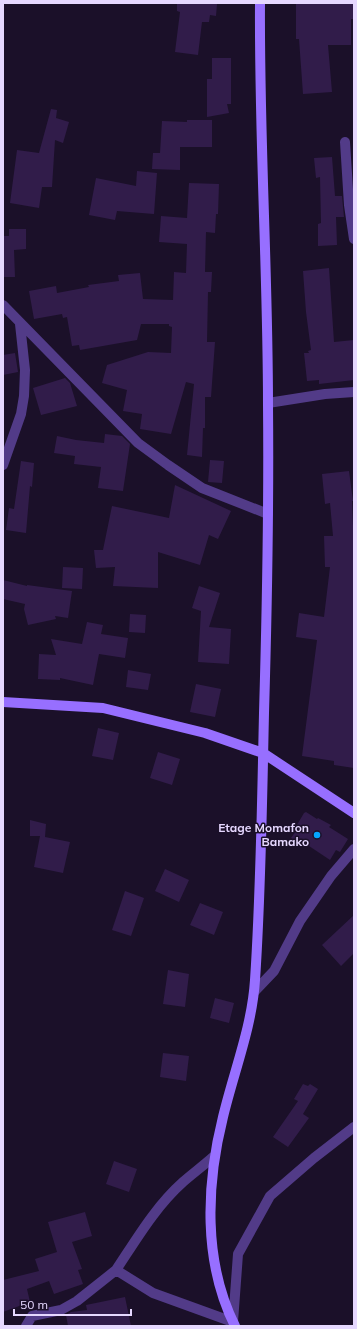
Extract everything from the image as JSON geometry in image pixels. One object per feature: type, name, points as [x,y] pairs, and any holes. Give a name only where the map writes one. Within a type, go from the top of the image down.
[{"type":"main road","points":[[234,1324],[222,1294],[216,1271],[211,1234],[210,1203],[214,1157],[223,1116],[249,1021],[254,992],[258,937],[264,754],[268,514],[268,403],[260,3]]},
{"type":"main road","points":[[3,702],[103,708],[205,732],[264,754],[354,813]]},
{"type":"street","points":[[345,142],[349,205],[354,239]]},
{"type":"street","points":[[3,305],[20,324],[144,448],[202,488],[268,514]]},
{"type":"street","points":[[3,465],[21,414],[24,396],[25,370],[20,324]]},
{"type":"street","points":[[268,403],[325,394],[354,392]]},
{"type":"street","points":[[254,992],[274,971],[300,921],[331,876],[354,849]]},
{"type":"street","points":[[116,1270],[153,1293],[234,1324],[238,1254],[270,1196],[314,1158],[354,1127]]},
{"type":"street","points":[[26,1326],[32,1316],[61,1310],[77,1301],[116,1270],[149,1221],[168,1198],[182,1183],[214,1157]]},
{"type":"building","points":[[177,3],[217,4],[216,16],[210,15],[209,22],[202,22],[198,55],[175,52],[180,12],[177,11]]},
{"type":"building","points":[[296,3],[354,3],[354,19],[351,19],[351,45],[328,45],[332,92],[303,94],[299,39],[296,39]]},
{"type":"building","points":[[212,58],[231,58],[231,104],[227,104],[229,113],[207,117],[207,79],[212,79]]},
{"type":"building","points":[[51,109],[57,110],[56,118],[69,122],[63,143],[55,140],[52,187],[42,187],[39,208],[10,203],[17,150],[39,153]]},
{"type":"building","points":[[187,120],[212,120],[212,147],[180,147],[180,170],[152,169],[153,153],[160,153],[162,121],[187,122]]},
{"type":"building","points":[[332,157],[335,196],[342,196],[344,217],[336,217],[337,245],[318,246],[318,224],[321,223],[320,177],[316,178],[314,158]]},
{"type":"building","points":[[137,171],[157,173],[154,214],[117,211],[115,220],[89,215],[96,178],[136,186]]},
{"type":"building","points":[[189,183],[219,184],[218,214],[216,214],[215,233],[206,232],[205,272],[212,272],[211,292],[208,292],[207,342],[215,342],[211,397],[205,397],[205,428],[203,428],[202,457],[187,455],[194,384],[186,382],[171,434],[140,429],[142,414],[123,411],[127,390],[102,383],[107,365],[148,352],[171,353],[172,327],[169,326],[169,324],[141,324],[137,340],[80,350],[79,345],[72,346],[67,317],[63,318],[62,314],[34,319],[29,291],[56,286],[57,293],[89,287],[88,285],[119,281],[118,275],[140,273],[143,299],[173,300],[174,272],[186,273],[187,244],[159,242],[161,216],[187,218]]},
{"type":"building","points":[[9,229],[26,229],[26,249],[14,250],[15,277],[3,277],[3,236],[9,236]]},
{"type":"building","points":[[329,268],[334,342],[354,340],[354,380],[319,384],[319,380],[307,381],[304,353],[309,353],[308,351],[311,350],[303,271]]},
{"type":"building","points":[[15,353],[18,372],[3,375],[3,355]]},
{"type":"building","points":[[65,378],[70,383],[77,406],[41,415],[33,388]]},
{"type":"building","points":[[105,434],[122,436],[130,444],[123,491],[98,488],[101,467],[74,464],[75,456],[54,453],[57,436],[104,443]]},
{"type":"building","points":[[210,460],[224,461],[222,483],[208,482]]},
{"type":"building","points":[[21,461],[34,463],[32,487],[30,486],[26,533],[6,530],[9,508],[14,509]]},
{"type":"building","points":[[349,471],[353,501],[354,550],[354,768],[334,765],[334,761],[302,756],[317,640],[296,637],[299,613],[324,617],[330,567],[325,567],[324,536],[333,536],[330,503],[325,504],[322,474]]},
{"type":"building","points":[[175,485],[231,511],[218,539],[209,535],[200,565],[158,552],[158,588],[113,586],[115,567],[96,568],[94,550],[103,550],[112,506],[169,518]]},
{"type":"building","points":[[63,567],[83,568],[82,589],[62,588]]},
{"type":"building","points":[[3,580],[27,586],[72,591],[68,618],[55,616],[56,619],[28,625],[24,609],[25,604],[3,599]]},
{"type":"building","points":[[199,586],[220,593],[209,627],[231,629],[229,664],[198,662],[201,611],[192,608]]},
{"type":"building","points":[[130,614],[146,615],[145,633],[129,632]]},
{"type":"building","points":[[87,622],[103,625],[101,634],[128,638],[125,658],[99,654],[93,685],[60,678],[60,680],[38,679],[39,654],[56,655],[51,639],[82,644]]},
{"type":"building","points":[[128,670],[151,674],[148,690],[126,687]]},
{"type":"building","points":[[196,684],[221,689],[215,717],[190,712]]},
{"type":"building","points":[[98,728],[119,733],[113,760],[92,756]]},
{"type":"building","points":[[158,752],[180,759],[172,785],[150,778]]},
{"type":"building","name":"Etage Momafon Bamako","points":[[306,812],[331,825],[329,827],[348,839],[340,852],[336,850],[330,860],[303,842],[301,844],[291,838],[296,831],[294,830]]},
{"type":"building","points":[[30,820],[46,824],[45,837],[70,842],[63,873],[34,867],[40,836],[30,836]]},
{"type":"building","points":[[165,869],[189,880],[179,902],[155,891]]},
{"type":"building","points":[[125,891],[144,898],[131,936],[112,930]]},
{"type":"building","points":[[200,903],[223,912],[214,935],[190,925]]},
{"type":"building","points":[[354,915],[354,953],[341,966],[322,945]]},
{"type":"building","points":[[168,970],[189,974],[185,1007],[163,1004]]},
{"type":"building","points":[[215,998],[234,1003],[229,1023],[210,1018]]},
{"type":"building","points":[[163,1053],[189,1056],[186,1081],[160,1077]]},
{"type":"building","points":[[303,1084],[308,1086],[310,1084],[318,1089],[303,1114],[309,1118],[288,1147],[273,1137],[298,1101],[294,1099]]},
{"type":"building","points":[[114,1161],[137,1169],[129,1192],[106,1184]]},
{"type":"building","points":[[85,1212],[92,1236],[72,1242],[82,1269],[78,1270],[83,1284],[54,1294],[49,1281],[27,1289],[30,1302],[3,1312],[3,1280],[39,1271],[35,1259],[57,1252],[48,1222]]},
{"type":"building","points":[[125,1297],[131,1326],[68,1326],[66,1315],[71,1312],[87,1310],[86,1305]]},
{"type":"place","name":"Etage Momafon Bamako","points":[[317,835]]}]
